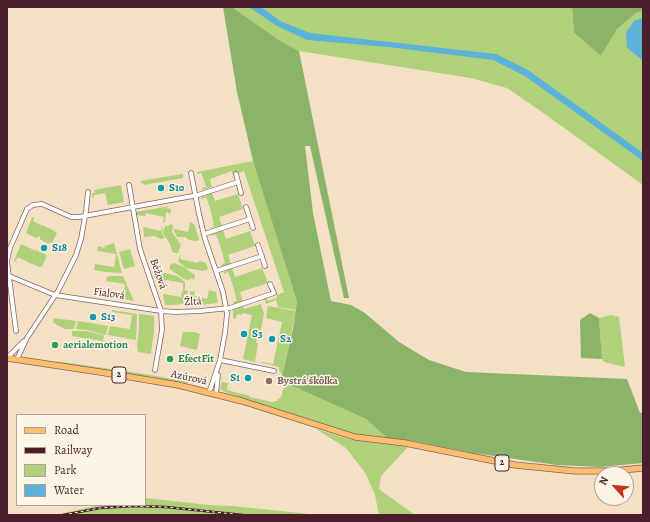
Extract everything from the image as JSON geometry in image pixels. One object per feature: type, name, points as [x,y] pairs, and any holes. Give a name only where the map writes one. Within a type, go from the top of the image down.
[{"type":"main road","name":"Azúrová","points":[[7,358],[130,377],[216,394],[338,432],[363,438],[399,442],[509,464],[557,470],[612,471],[643,468]]},
{"type":"street","points":[[190,173],[204,234],[223,292],[226,308],[225,333],[220,360],[209,393]]},
{"type":"street","points":[[236,174],[241,193]]},
{"type":"street","points":[[16,331],[7,261],[10,248],[27,209],[33,205],[42,204],[71,217],[85,216],[195,195],[238,182]]},
{"type":"street","name":"Béžová","points":[[129,185],[140,249],[161,311],[162,330],[155,370]]},
{"type":"street","points":[[17,359],[27,338],[66,278],[76,255],[81,239],[88,192]]},
{"type":"street","points":[[246,207],[253,228]]},
{"type":"street","points":[[204,234],[250,219]]},
{"type":"street","points":[[258,245],[265,266]]},
{"type":"street","points":[[216,271],[262,256]]},
{"type":"street","name":"Fialová","points":[[8,276],[55,295],[161,311]]},
{"type":"street","name":"Žltá","points":[[161,311],[200,311],[226,308],[274,293],[270,284]]},
{"type":"street","points":[[7,358],[27,338]]},
{"type":"street","points":[[220,360],[274,371]]},
{"type":"street","points":[[216,394],[218,368]]},
{"type":"green space","points":[[223,7],[232,7],[279,40],[299,51],[349,298],[344,298],[310,146],[305,146],[313,213],[331,301],[351,305],[365,313],[399,342],[429,360],[466,372],[627,379],[640,413],[643,412],[643,463],[594,467],[557,465],[473,453],[414,441],[387,438],[366,419],[281,381],[294,324],[297,301],[253,161],[237,92]]},
{"type":"green space","points":[[232,7],[572,7],[574,33],[601,56],[617,29],[636,13],[643,11],[643,18],[635,20],[627,48],[643,61],[643,185],[507,88],[471,78],[299,51],[279,40]]},
{"type":"green space","points":[[572,7],[643,7],[643,11],[636,13],[617,29],[601,56],[574,33]]},
{"type":"green space","points":[[253,161],[294,289],[297,301],[296,310],[278,307],[276,300],[266,304],[264,299],[267,298],[268,301],[277,298],[277,295],[284,292],[244,171],[233,175],[232,171],[210,179],[212,187],[202,190],[202,188],[206,187],[204,180],[201,173],[197,174],[197,172]]},
{"type":"green space","points":[[183,174],[183,178],[144,185],[140,181]]},
{"type":"green space","points":[[121,185],[124,202],[108,205],[105,193],[94,195],[92,198],[92,193],[95,193],[94,190]]},
{"type":"green space","points":[[212,193],[215,201],[238,194],[243,209],[219,217],[222,226],[210,228],[214,226],[211,211],[206,197],[202,199],[201,197]]},
{"type":"green space","points":[[170,206],[166,208],[171,209],[171,212],[170,214],[166,212],[165,222],[163,223],[164,217],[146,213],[145,216],[136,215],[136,212]]},
{"type":"green space","points":[[32,217],[34,218],[33,221],[41,225],[41,227],[42,225],[57,233],[52,243],[50,242],[49,244],[40,239],[38,236],[36,238],[26,233]]},
{"type":"green space","points":[[190,222],[194,224],[199,240],[196,241],[189,240],[185,237],[177,237],[174,231],[174,229],[188,232]]},
{"type":"green space","points":[[171,224],[173,226],[172,232],[181,245],[178,253],[174,253],[172,251],[170,244],[163,233],[165,226]]},
{"type":"green space","points":[[143,227],[161,231],[163,227],[162,233],[165,238],[161,239],[154,236],[144,237]]},
{"type":"green space","points":[[223,230],[226,239],[250,231],[255,246],[228,255],[231,264],[222,267],[221,265],[225,263],[219,242],[216,235],[211,235]]},
{"type":"green space","points":[[114,243],[122,273],[94,270],[95,264],[114,267],[116,254],[97,251],[98,246],[104,248],[105,246]]},
{"type":"green space","points":[[21,244],[34,250],[33,252],[35,250],[47,255],[42,267],[27,262],[27,259],[26,261],[17,258],[16,262],[14,261]]},
{"type":"green space","points":[[130,249],[135,266],[124,269],[119,252]]},
{"type":"green space","points":[[181,253],[180,259],[198,263],[199,261],[206,263],[208,269],[204,271],[186,268],[178,261]]},
{"type":"green space","points":[[174,263],[182,266],[195,275],[194,280],[192,278],[189,280],[184,279],[170,269],[170,265]]},
{"type":"green space","points":[[232,268],[235,277],[262,268],[268,283],[240,292],[243,301],[234,304],[233,302],[237,301],[233,286],[228,272],[224,274],[224,272]]},
{"type":"green space","points":[[161,272],[177,276],[185,282],[185,289],[183,290],[183,283],[166,280],[165,283],[158,283],[157,281],[160,280],[158,275],[156,276],[155,274]]},
{"type":"green space","points":[[123,276],[134,301],[104,296],[123,297],[125,284],[106,281],[107,277]]},
{"type":"green space","points":[[187,290],[188,293],[185,303],[165,305],[163,294],[181,297],[182,291]]},
{"type":"green space","points":[[195,290],[194,296],[207,299],[209,290],[216,292],[218,303],[201,305],[190,301],[190,291],[193,292]]},
{"type":"green space","points":[[261,304],[264,314],[260,334],[258,334],[256,343],[258,343],[255,362],[243,359],[252,315],[242,313],[242,315],[237,314],[236,319],[233,318],[233,309],[243,306],[244,309]]},
{"type":"green space","points":[[268,306],[296,311],[282,377],[279,367],[262,364],[262,362],[273,364],[282,322],[266,318]]},
{"type":"green space","points":[[112,310],[137,314],[136,340],[108,335],[110,326],[130,329],[132,315],[112,312]]},
{"type":"green space","points":[[590,313],[599,318],[602,359],[581,358],[580,320]]},
{"type":"green space","points":[[139,314],[154,316],[151,354],[138,352]]},
{"type":"green space","points":[[611,315],[619,317],[625,367],[604,362],[602,359],[599,318]]},
{"type":"green space","points":[[54,318],[76,321],[74,329],[65,329],[57,325],[53,322]]},
{"type":"green space","points":[[78,321],[108,326],[106,335],[76,329]]},
{"type":"green space","points":[[72,331],[86,331],[104,335],[103,341],[72,336]]},
{"type":"green space","points":[[183,332],[195,332],[200,334],[197,350],[180,346]]},
{"type":"green space","points":[[56,361],[190,382],[184,384],[74,366]]},
{"type":"green space","points":[[222,382],[228,383],[227,390],[272,402],[281,397],[285,383],[366,419],[387,438],[355,435],[295,416],[225,392],[220,389]]},
{"type":"green space","points":[[316,429],[352,440],[408,447],[381,476],[379,489],[415,515],[379,515],[375,495],[366,474],[346,448]]},
{"type":"green space","points":[[146,498],[320,515],[56,515],[95,506],[146,506]]},
{"type":"water","points":[[249,7],[261,7],[280,21],[310,33],[496,54],[528,70],[643,153],[643,161],[525,76],[493,60],[388,47],[307,40],[277,26]]},
{"type":"water","points":[[643,18],[643,61],[627,48],[626,32],[635,20]]},
{"type":"railway","points":[[63,515],[100,508],[134,506],[166,507],[243,515]]},
{"type":"place","name":"S10","points":[[161,188]]},
{"type":"place","name":"S18","points":[[44,248]]},
{"type":"place","name":"S13","points":[[93,317]]},
{"type":"place","name":"S3","points":[[244,334]]},
{"type":"place","name":"S2","points":[[272,339]]},
{"type":"place","name":"aerialemotion","points":[[55,345]]},
{"type":"place","name":"EfectFit","points":[[170,359]]},
{"type":"place","name":"S1","points":[[248,378]]},
{"type":"place","name":"Bystrá škôlka","points":[[269,381]]}]
